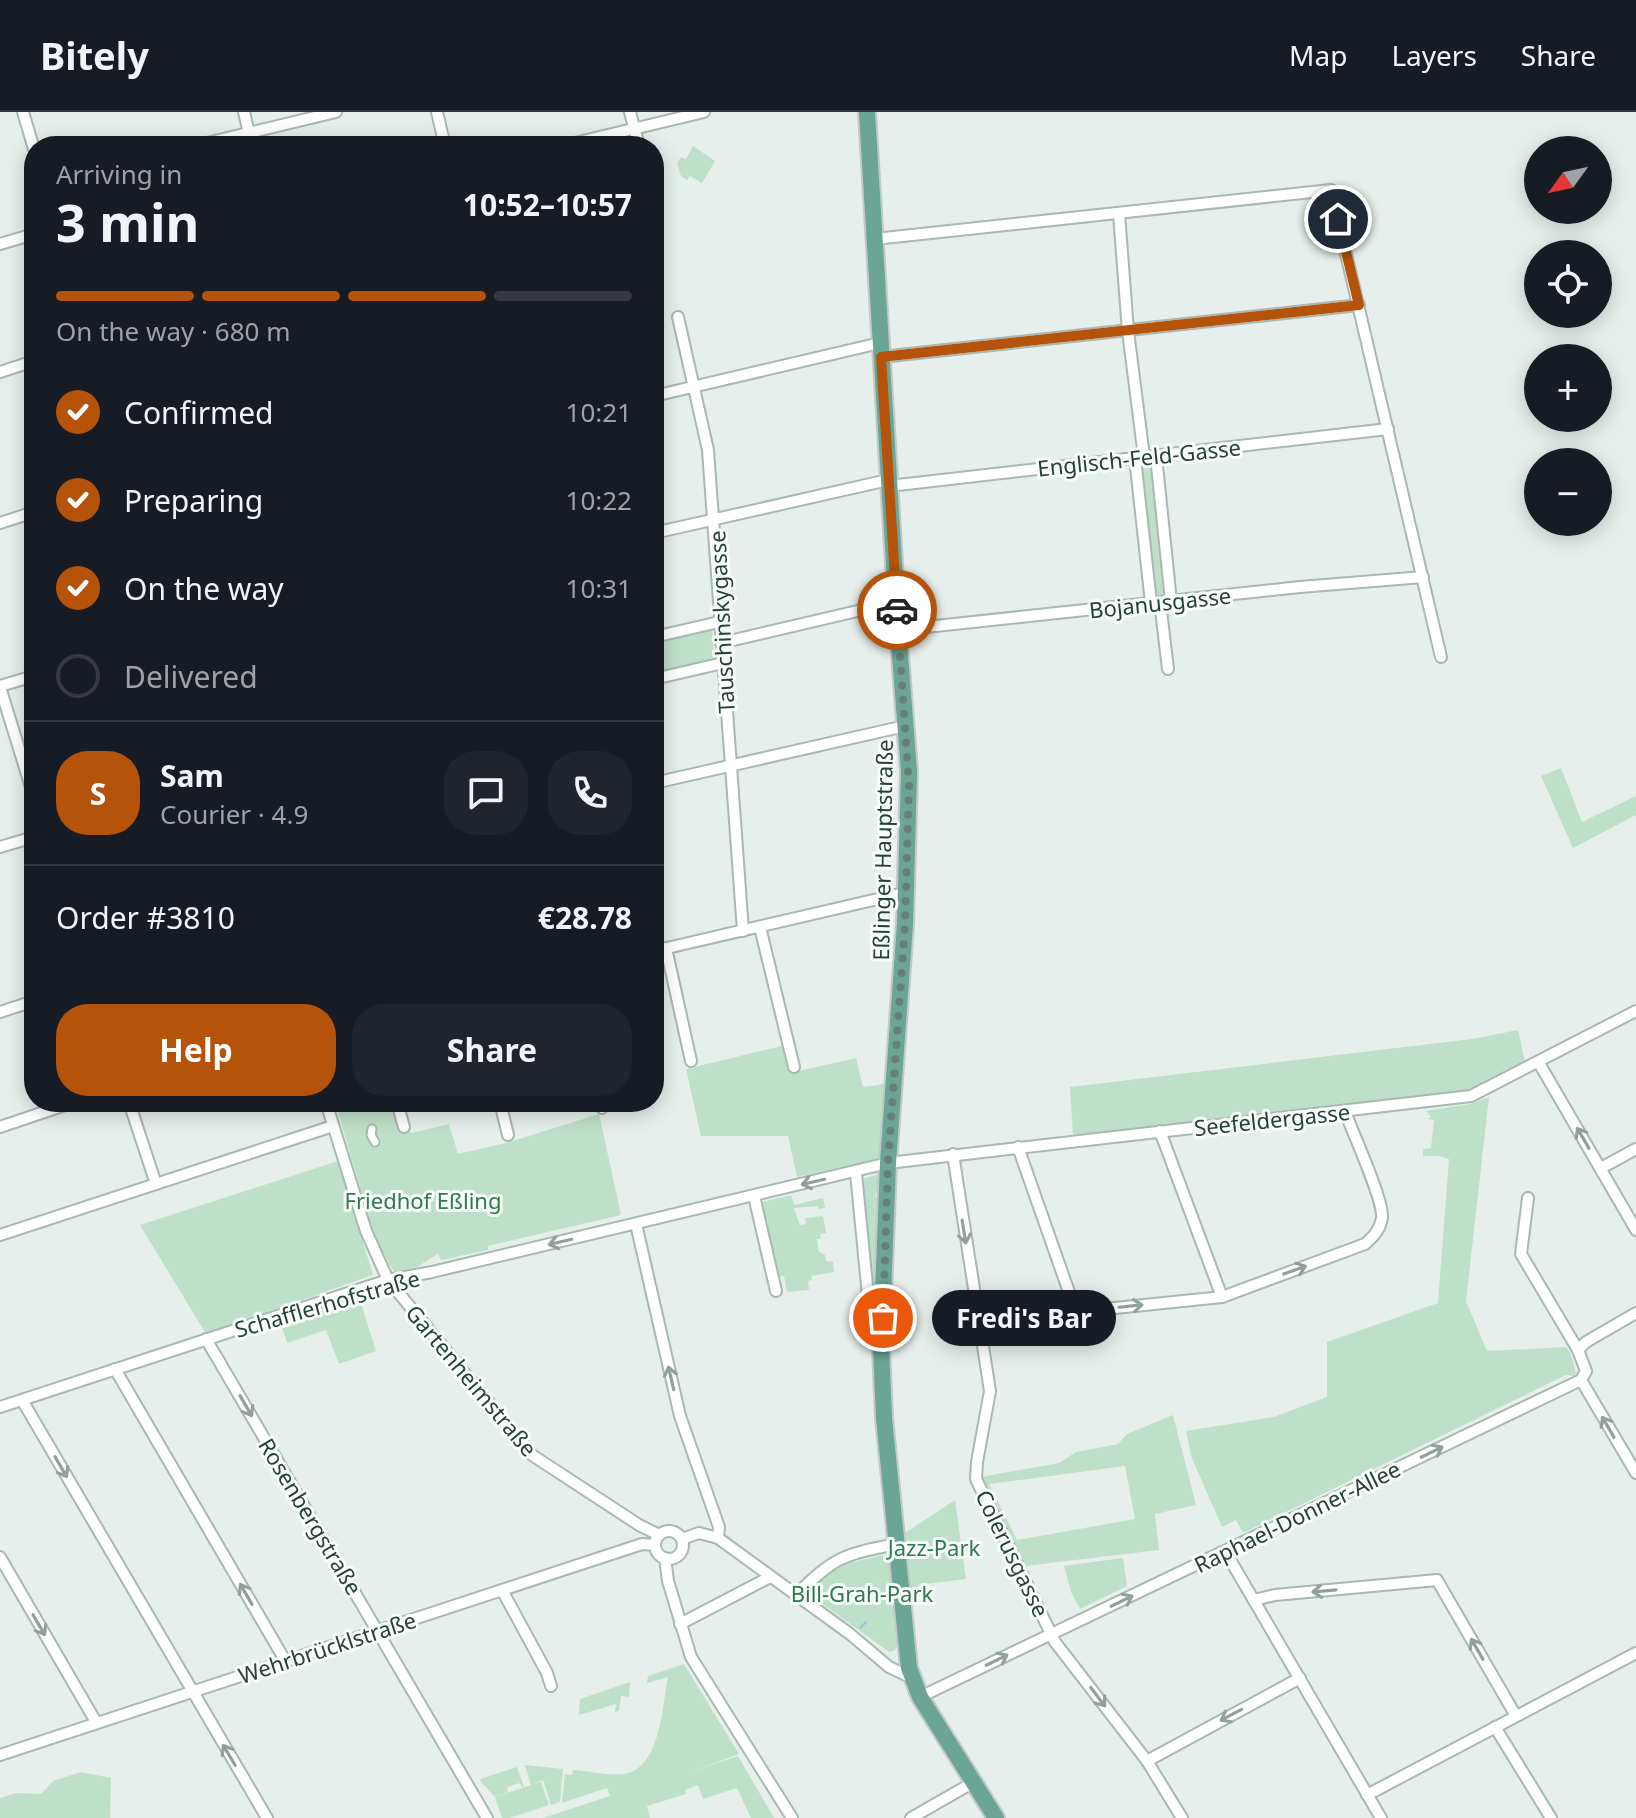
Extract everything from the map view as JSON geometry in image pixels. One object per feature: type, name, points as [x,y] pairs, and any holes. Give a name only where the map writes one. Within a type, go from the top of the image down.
[{"type":"main road","name":"Eßlinger Hauptstraße","points":[[867,112],[909,771],[906,895],[888,1163],[881,1348],[884,1418],[907,1643],[906,1668],[920,1697],[996,1818]]},
{"type":"street","points":[[23,112],[30,136]]},
{"type":"street","points":[[244,112],[250,136]]},
{"type":"street","points":[[236,136],[336,112]]},
{"type":"street","points":[[437,112],[443,136]]},
{"type":"street","points":[[630,112],[637,136]]},
{"type":"street","points":[[605,136],[704,112]]},
{"type":"street","points":[[875,239],[1331,190],[1441,657]]},
{"type":"street","points":[[1119,214],[1140,457],[1168,669]]},
{"type":"street","points":[[0,244],[24,237]]},
{"type":"street","points":[[664,394],[881,350],[1128,331],[1359,305]]},
{"type":"street","name":"Tauschinskygasse","points":[[678,317],[708,450],[743,931]]},
{"type":"street","points":[[0,372],[24,364]]},
{"type":"street","name":"Englisch-Feld-Gasse","points":[[664,531],[889,483],[1388,429]]},
{"type":"street","points":[[1156,456],[1161,602]]},
{"type":"street","points":[[0,523],[24,515]]},
{"type":"street","name":"Bojanusgasse","points":[[898,630],[1423,577]]},
{"type":"street","points":[[721,643],[896,602]]},
{"type":"street","points":[[664,635],[719,622]]},
{"type":"street","points":[[664,677],[723,663]]},
{"type":"street","points":[[24,679],[0,686],[24,764]]},
{"type":"street","points":[[664,781],[905,726]]},
{"type":"street","points":[[0,847],[24,840]]},
{"type":"street","points":[[664,949],[906,895]]},
{"type":"street","points":[[760,927],[794,1067]]},
{"type":"street","points":[[664,964],[691,1061]]},
{"type":"street","points":[[0,1012],[24,1004]]},
{"type":"street","name":"Seefeldergasse","points":[[888,1163],[1471,1096],[1636,1011]]},
{"type":"street","points":[[1539,1063],[1636,1230]]},
{"type":"street","points":[[1018,1147],[1076,1312],[1222,1297],[1365,1244],[1374,1236],[1379,1228],[1381,1208],[1345,1111]]},
{"type":"street","points":[[0,1127],[44,1112]]},
{"type":"street","points":[[132,1112],[156,1184]]},
{"type":"street","name":"Gartenheimstraße","points":[[329,1112],[366,1231],[388,1280],[532,1455],[639,1525],[645,1525],[657,1541],[658,1554],[665,1558]]},
{"type":"street","points":[[400,1112],[404,1127]]},
{"type":"street","points":[[502,1112],[508,1135]]},
{"type":"street","points":[[0,1235],[333,1126]]},
{"type":"street","points":[[372,1129],[375,1142]]},
{"type":"street","points":[[1160,1131],[1222,1297]]},
{"type":"street","points":[[1601,1168],[1636,1149]]},
{"type":"street","name":"Colerusgasse","points":[[953,1154],[990,1391],[976,1479],[1051,1635],[1147,1761],[1182,1818]]},
{"type":"street","name":"Schafflerhofstraße","points":[[0,1407],[388,1280],[856,1173],[888,1163]]},
{"type":"street","name":"Eßlinger Hauptstraße","points":[[856,1173],[872,1337],[881,1348]]},
{"type":"street","points":[[754,1196],[776,1291]]},
{"type":"street","points":[[1528,1198],[1521,1254],[1578,1350],[1586,1371],[1581,1380],[1636,1473]]},
{"type":"street","points":[[636,1224],[680,1416],[719,1527],[718,1538],[883,1659],[906,1668]]},
{"type":"street","points":[[1578,1350],[1586,1342],[1636,1313]]},
{"type":"street","name":"Rosenbergstraße","points":[[206,1339],[487,1818]]},
{"type":"street","points":[[115,1369],[286,1662]]},
{"type":"street","name":"Raphael-Donner-Allee","points":[[920,1697],[1581,1380]]},
{"type":"street","points":[[22,1400],[267,1818]]},
{"type":"street","name":"Gartenheimstraße","points":[[657,1541],[668,1530],[676,1532],[682,1539],[699,1533],[718,1538]]},
{"type":"street","points":[[682,1539],[683,1550],[678,1556],[665,1558],[668,1581],[691,1657],[792,1818]]},
{"type":"street","name":"Wehrbrücklstraße","points":[[0,1755],[657,1541]]},
{"type":"street","points":[[796,1595],[827,1565],[843,1556],[897,1544]]},
{"type":"street","points":[[1225,1551],[1381,1818]]},
{"type":"street","points":[[0,1557],[96,1722]]},
{"type":"street","points":[[680,1624],[770,1577]]},
{"type":"street","points":[[1254,1600],[1275,1595],[1437,1580],[1516,1716]]},
{"type":"street","points":[[502,1590],[551,1686]]},
{"type":"street","points":[[1367,1795],[1636,1653]]},
{"type":"street","points":[[883,1659],[889,1667],[906,1668]]},
{"type":"street","points":[[1147,1761],[1300,1678]]},
{"type":"street","points":[[1495,1727],[1551,1818]]},
{"type":"street","points":[[911,1818],[974,1782]]},
{"type":"green space","points":[[693,146],[715,161],[702,183],[690,176],[687,180],[681,176],[677,163],[681,157],[686,159]]},
{"type":"green space","points":[[1144,459],[1153,460],[1167,591],[1157,598],[1153,591],[1140,463]]},
{"type":"green space","points":[[712,627],[714,659],[664,672],[664,639]]},
{"type":"green space","points":[[1561,768],[1582,822],[1636,796],[1636,815],[1573,848],[1541,776]]},
{"type":"green space","points":[[1518,1030],[1525,1062],[1472,1090],[1389,1102],[1073,1135],[1070,1087],[1472,1039]]},
{"type":"green space","points":[[782,1046],[790,1073],[856,1058],[863,1087],[884,1084],[881,1158],[797,1177],[788,1136],[701,1136],[686,1069]]},
{"type":"green space","points":[[1489,1097],[1466,1301],[1487,1351],[1566,1347],[1576,1373],[1574,1376],[1566,1375],[1243,1533],[1236,1520],[1222,1527],[1191,1456],[1186,1431],[1274,1417],[1327,1397],[1327,1342],[1438,1303],[1449,1159],[1423,1156],[1423,1149],[1431,1148],[1434,1120],[1427,1119],[1431,1117],[1426,1111],[1470,1104]]},
{"type":"green space","name":"Friedhof Eßling","points":[[338,1112],[394,1112],[401,1133],[449,1124],[458,1154],[506,1143],[599,1114],[621,1215],[488,1246],[488,1250],[441,1260],[438,1254],[417,1267],[394,1272],[374,1236]]},
{"type":"green space","points":[[338,1161],[373,1275],[206,1334],[140,1225]]},
{"type":"green space","points":[[880,1174],[875,1196],[876,1214],[879,1215],[875,1337],[861,1182]]},
{"type":"green space","points":[[791,1195],[794,1205],[823,1198],[825,1208],[794,1208],[800,1225],[806,1224],[805,1218],[823,1216],[826,1233],[820,1234],[821,1239],[817,1239],[819,1252],[825,1255],[826,1261],[833,1262],[834,1272],[811,1276],[809,1290],[787,1292],[784,1276],[776,1278],[772,1263],[776,1262],[775,1258],[771,1258],[768,1245],[772,1243],[766,1240],[763,1226],[768,1224],[767,1220],[762,1221],[758,1203]]},
{"type":"green space","points":[[359,1297],[376,1351],[339,1364],[326,1330],[287,1343],[281,1324]]},
{"type":"green space","points":[[1173,1415],[1196,1505],[1155,1514],[1159,1550],[1025,1566],[981,1477],[1059,1463],[1076,1452],[1118,1444],[1127,1434]],"holes":[[[1125,1466],[1135,1519],[1017,1540],[989,1484]]]},
{"type":"green space","name":"Jazz-Park","points":[[955,1500],[966,1579],[918,1585],[919,1600],[911,1601],[905,1533]]},
{"type":"green space","name":"Bill-Grah-Park","points":[[891,1555],[898,1645],[889,1652],[813,1597],[811,1588],[833,1567]]},
{"type":"green space","points":[[1123,1558],[1127,1586],[1080,1609],[1071,1592],[1064,1566]]},
{"type":"green space","points":[[684,1664],[739,1754],[693,1771],[738,1756],[774,1818],[751,1818],[737,1788],[703,1799],[698,1785],[685,1790],[686,1794],[647,1806],[650,1818],[543,1818],[610,1796],[607,1788],[562,1803],[565,1774],[572,1775],[573,1770],[624,1774],[646,1760],[658,1734],[668,1677],[647,1683],[648,1676]]},
{"type":"green space","points":[[630,1682],[629,1697],[621,1696],[619,1711],[615,1712],[616,1704],[579,1715],[580,1699]]},
{"type":"green space","points":[[525,1765],[563,1769],[560,1802],[551,1805],[543,1780],[533,1784],[541,1782],[549,1805],[502,1818],[495,1797],[531,1785]]},
{"type":"green space","points":[[517,1767],[524,1787],[520,1783],[507,1787],[508,1792],[495,1797],[481,1782],[480,1779]]},
{"type":"green space","points":[[81,1772],[111,1778],[110,1818],[0,1818],[0,1798],[16,1793],[41,1794],[53,1781]]},
{"type":"waterway","points":[[860,1628],[866,1622]]},
{"type":"way so far","points":[[883,1318],[888,1163],[905,924],[909,786],[897,610]]},
{"type":"place","name":"Fredi's Bar","points":[[883,1318]]},
{"type":"route","points":[[897,610],[881,357],[1359,305],[1338,219]]}]
